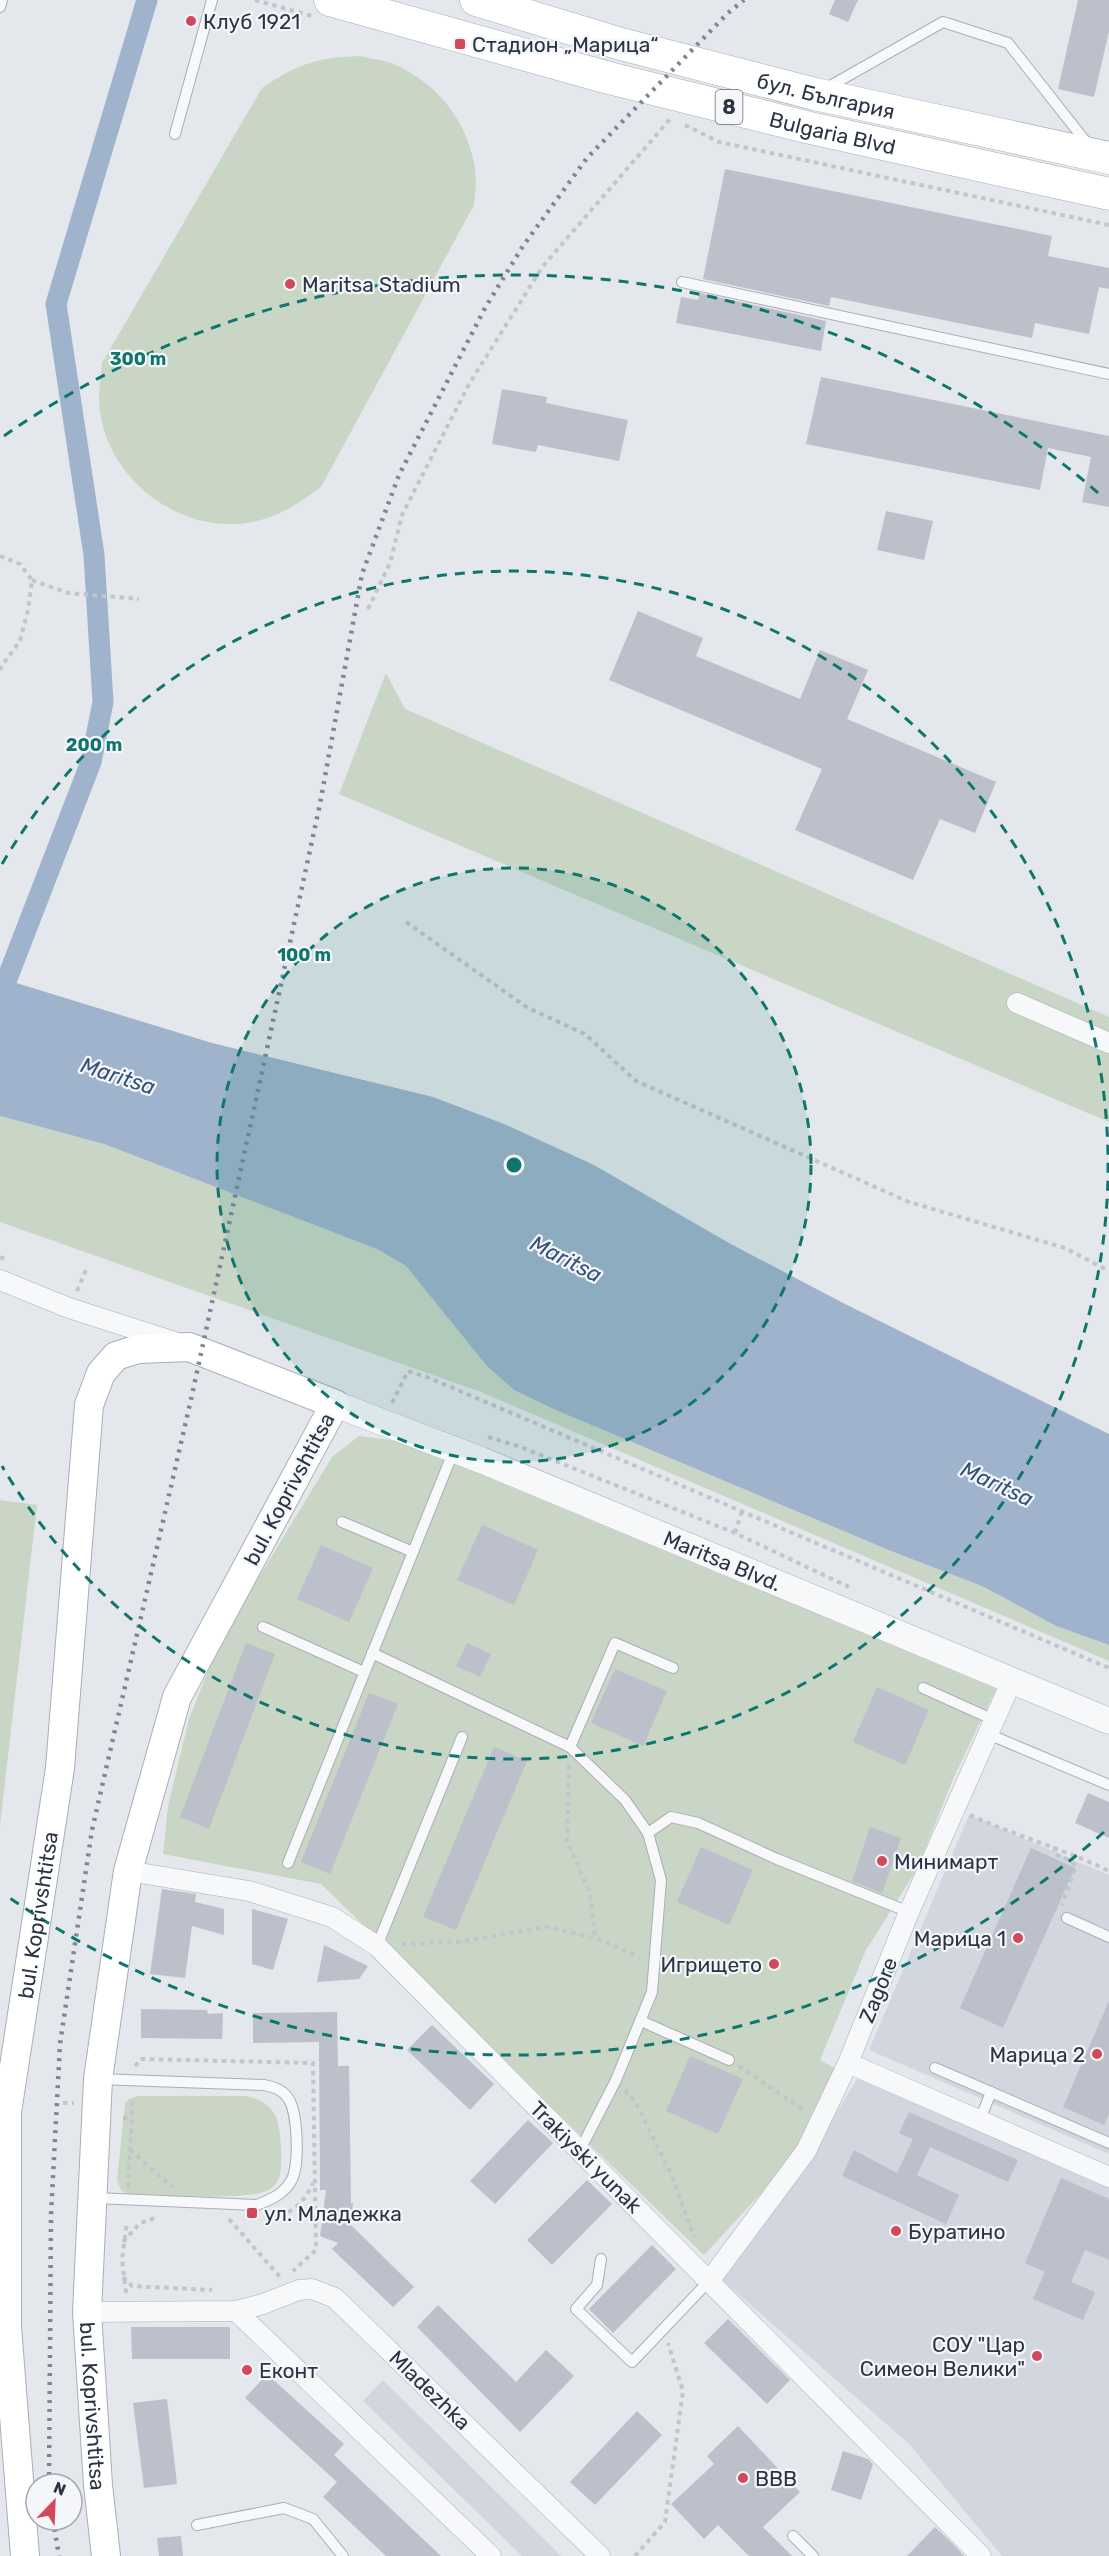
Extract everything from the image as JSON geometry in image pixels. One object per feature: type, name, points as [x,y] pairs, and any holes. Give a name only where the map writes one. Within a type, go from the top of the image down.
[{"type":"main road","name":"бул. България","points":[[476,0],[621,44],[815,94],[1102,156]]},
{"type":"main road","name":"Bulgaria Blvd","points":[[345,2],[609,78],[760,115],[1109,194]]},
{"type":"main road","points":[[189,1347],[335,1404]]},
{"type":"main road","name":"bul. Koprivshtitsa","points":[[25,2556],[3,2301],[6,2070],[60,1768],[89,1405],[101,1373],[116,1356],[138,1349],[189,1347]]},
{"type":"main road","name":"bul. Koprivshtitsa","points":[[106,2556],[98,2484],[87,2312],[98,2079],[128,1871],[177,1697],[335,1404]]},
{"type":"street","points":[[1017,1003],[1109,1043]]},
{"type":"street","points":[[0,1280],[69,1308],[189,1347]]},
{"type":"street","name":"Maritsa Blvd.","points":[[335,1404],[454,1450],[1109,1721]]},
{"type":"street","name":"Zagore","points":[[710,2280],[806,2151],[848,2063],[909,1912],[1012,1680]]},
{"type":"street","name":"Trakiyski yunak","points":[[128,1871],[249,1891],[332,1917],[377,1946],[981,2556]]},
{"type":"street","points":[[848,2063],[1109,2177]]},
{"type":"street","name":"Mladezhka","points":[[87,2312],[236,2311],[256,2307],[290,2286],[312,2289],[335,2298],[600,2556]]},
{"type":"street","points":[[236,2311],[491,2556]]},
{"type":"lane","points":[[0,7],[2,0]]},
{"type":"lane","points":[[175,134],[212,0]]},
{"type":"lane","points":[[815,94],[943,22],[1008,43],[1073,124],[1102,156]]},
{"type":"lane","points":[[682,282],[1109,374]]},
{"type":"lane","points":[[288,1863],[454,1450]]},
{"type":"lane","points":[[342,1522],[413,1552]]},
{"type":"lane","points":[[263,1627],[364,1672]]},
{"type":"lane","points":[[570,1747],[615,1642],[673,1668]]},
{"type":"lane","points":[[372,1653],[570,1747],[625,1800],[648,1833],[661,1880],[652,1992],[616,2080],[579,2152]]},
{"type":"lane","points":[[923,1688],[991,1727],[1109,1785]]},
{"type":"lane","points":[[377,1946],[462,1737]]},
{"type":"lane","points":[[648,1833],[671,1817],[698,1823],[777,1859],[909,1912]]},
{"type":"lane","points":[[1067,1918],[1109,1937]]},
{"type":"lane","points":[[640,2021],[729,2060]]},
{"type":"lane","points":[[935,2068],[1109,2143]]},
{"type":"lane","points":[[91,2198],[257,2205],[279,2196],[291,2182],[297,2170],[289,2098],[277,2087],[98,2079]]},
{"type":"lane","points":[[980,2121],[991,2092]]},
{"type":"lane","points":[[601,2259],[597,2285],[576,2309],[632,2362],[710,2280]]},
{"type":"lane","points":[[197,2525],[284,2508],[313,2519],[343,2556]]},
{"type":"lane","points":[[793,2536],[813,2556]]},
{"type":"path","points":[[368,609],[390,563],[402,515],[469,384],[543,266],[671,117]]},
{"type":"path","points":[[0,556],[20,564],[32,580],[68,593],[139,599]]},
{"type":"path","points":[[0,672],[1,667],[20,641],[28,610],[32,580]]},
{"type":"path","points":[[406,922],[528,1008],[585,1034],[636,1081],[909,1202],[1065,1248],[1109,1271]]},
{"type":"path","points":[[77,1291],[86,1270]]},
{"type":"path","points":[[385,1424],[408,1371],[438,1381],[1109,1668]]},
{"type":"path","points":[[735,1533],[742,1511]]},
{"type":"path","points":[[570,1747],[567,1841],[590,1893],[595,1938]]},
{"type":"path","points":[[956,1809],[1007,1832],[1055,1847],[1109,1871]]},
{"type":"path","points":[[1055,1847],[1054,1854],[1069,1860],[1076,1866],[1060,1910],[1060,1916],[1067,1918]]},
{"type":"path","points":[[377,1946],[459,1942],[548,1927],[595,1938],[655,1964]]},
{"type":"path","points":[[135,2066],[141,2059],[313,2063],[316,2250],[290,2286],[229,2219],[218,2219]]},
{"type":"path","points":[[729,2060],[820,2122]]},
{"type":"path","points":[[616,2080],[634,2101],[671,2174],[694,2238]]},
{"type":"path","points":[[128,2194],[133,2097]]},
{"type":"path","points":[[123,2118],[132,2118]]},
{"type":"path","points":[[130,2150],[175,2189]]},
{"type":"path","points":[[123,2242],[140,2223],[153,2218],[164,2218]]},
{"type":"path","points":[[126,2295],[123,2277],[123,2242],[127,2222]]},
{"type":"path","points":[[123,2277],[132,2286],[219,2290]]},
{"type":"path","points":[[635,2556],[665,2522],[683,2391],[663,2329]]},
{"type":"shaded area","points":[[969,1815],[1109,1875],[1109,2154],[869,2050]]},
{"type":"shaded area","points":[[857,2079],[1109,2187],[1109,2556],[1002,2556],[909,2444],[718,2276],[787,2194]]},
{"type":"shaded area","points":[[383,2380],[561,2556],[522,2556],[363,2401]]},
{"type":"green space","name":"Maritsa Stadium","points":[[360,56],[392,63],[411,73],[438,94],[449,106],[458,120],[471,151],[476,177],[474,205],[321,487],[291,507],[257,521],[229,524],[201,521],[174,511],[151,496],[130,477],[114,454],[104,428],[99,400],[102,363],[262,88],[308,63],[331,58]]},
{"type":"green space","points":[[386,673],[405,709],[1109,1017],[1109,1122],[339,794]]},
{"type":"green space","points":[[0,1116],[104,1144],[377,1249],[406,1266],[438,1305],[558,1411],[891,1551],[984,1587],[1056,1626],[1109,1645],[1109,1661],[481,1392],[0,1222]]},
{"type":"green space","points":[[359,1436],[399,1441],[996,1689],[953,1779],[917,1869],[866,1950],[820,2060],[843,2073],[800,2151],[704,2255],[321,1884],[163,1854],[168,1806],[189,1719],[219,1643],[332,1457]]},
{"type":"green space","points":[[0,1500],[37,1505],[0,1825]]},
{"type":"green space","points":[[138,2096],[245,2096],[262,2102],[272,2111],[279,2127],[281,2161],[277,2182],[266,2191],[239,2196],[127,2194],[121,2190],[117,2180],[125,2104],[129,2099]]},
{"type":"water","name":"Maritsa","points":[[0,978],[212,1043],[433,1097],[504,1124],[594,1165],[729,1243],[845,1304],[1109,1434],[1109,1645],[1056,1626],[984,1587],[891,1551],[558,1411],[514,1390],[487,1366],[406,1266],[377,1249],[104,1144],[0,1116]]},
{"type":"building","points":[[835,0],[858,0],[848,22],[829,14]]},
{"type":"building","points":[[1078,0],[1109,0],[1109,31],[1094,97],[1058,89]]},
{"type":"building","points":[[725,169],[1052,236],[1048,256],[1109,268],[1109,289],[1099,287],[1089,334],[1035,323],[1032,338],[831,297],[829,306],[703,279]]},
{"type":"building","points":[[700,293],[826,321],[821,351],[676,323],[681,297],[698,300]]},
{"type":"building","points":[[821,377],[1109,436],[1109,507],[1082,502],[1091,457],[1048,448],[1040,490],[806,444]]},
{"type":"building","points":[[502,389],[547,397],[546,403],[628,420],[619,461],[538,445],[536,452],[492,444]]},
{"type":"building","points":[[886,511],[933,521],[924,560],[877,550]]},
{"type":"building","points":[[638,611],[703,638],[696,656],[800,699],[820,650],[868,670],[847,719],[996,782],[975,833],[940,819],[913,880],[795,830],[822,769],[609,680]]},
{"type":"building","points":[[482,1525],[538,1550],[514,1605],[457,1580]]},
{"type":"building","points":[[321,1545],[373,1568],[349,1622],[297,1599]]},
{"type":"building","points":[[246,1643],[275,1654],[209,1829],[180,1817]]},
{"type":"building","points":[[467,1643],[491,1654],[480,1677],[456,1666]]},
{"type":"building","points":[[615,1669],[667,1691],[643,1746],[591,1723]]},
{"type":"building","points":[[877,1687],[929,1710],[905,1765],[853,1742]]},
{"type":"building","points":[[369,1693],[398,1704],[330,1874],[301,1862]]},
{"type":"building","points":[[494,1747],[527,1761],[456,1930],[423,1917]]},
{"type":"building","points":[[1088,1793],[1109,1802],[1109,1838],[1075,1823]]},
{"type":"building","points":[[870,1827],[901,1838],[882,1893],[852,1881]]},
{"type":"building","points":[[701,1847],[753,1870],[729,1925],[677,1902]]},
{"type":"building","name":"Марица 1","points":[[1031,1848],[1075,1868],[1003,2028],[960,2008]]},
{"type":"building","points":[[162,1889],[196,1894],[195,1902],[224,1909],[224,1935],[192,1926],[185,1978],[150,1974]]},
{"type":"building","points":[[252,1909],[288,1919],[273,1970],[252,1964]]},
{"type":"building","points":[[324,1945],[368,1966],[359,1979],[317,1982]]},
{"type":"building","name":"Марица 2","points":[[1109,2001],[1109,2114],[1104,2125],[1063,2107]]},
{"type":"building","points":[[141,2009],[207,2010],[208,2014],[223,2013],[222,2039],[141,2038]]},
{"type":"building","points":[[337,2012],[338,2066],[349,2066],[351,2203],[353,2203],[351,2225],[414,2287],[393,2307],[332,2249],[338,2243],[320,2236],[326,2190],[320,2190],[319,2042],[253,2043],[253,2013]]},
{"type":"building","points":[[432,2025],[494,2084],[470,2110],[407,2050]]},
{"type":"building","points":[[690,2056],[743,2079],[718,2134],[666,2111]]},
{"type":"building","points":[[909,2112],[1018,2160],[1008,2182],[930,2147],[917,2175],[959,2195],[946,2224],[842,2176],[854,2150],[897,2173],[913,2139],[899,2133]]},
{"type":"building","points":[[528,2120],[553,2143],[495,2204],[470,2181]]},
{"type":"building","points":[[1061,2178],[1109,2199],[1109,2260],[1085,2250],[1071,2282],[1095,2292],[1083,2320],[1033,2299],[1045,2272],[1025,2263]]},
{"type":"building","points":[[587,2180],[612,2204],[552,2265],[527,2240]]},
{"type":"building","points":[[652,2245],[676,2269],[613,2333],[589,2309]]},
{"type":"building","points":[[438,2305],[516,2382],[546,2350],[574,2376],[520,2432],[417,2327]]},
{"type":"building","points":[[728,2319],[790,2380],[767,2404],[704,2343]]},
{"type":"building","points":[[131,2327],[230,2327],[230,2359],[132,2359]]},
{"type":"building","points":[[267,2374],[344,2444],[334,2455],[441,2556],[386,2556],[323,2497],[337,2482],[245,2398]]},
{"type":"building","points":[[167,2399],[177,2484],[144,2488],[133,2403]]},
{"type":"building","points":[[637,2411],[662,2435],[595,2505],[570,2482]]},
{"type":"building","name":"ВВВ","points":[[738,2426],[800,2492],[763,2527],[792,2556],[749,2556],[718,2525],[704,2539],[671,2504],[714,2464],[707,2456]]},
{"type":"building","points":[[843,2451],[868,2459],[873,2464],[861,2500],[831,2490]]},
{"type":"building","points":[[935,2527],[953,2544],[964,2556],[907,2556]]},
{"type":"building","points":[[181,2536],[183,2556],[159,2556],[157,2538]]},
{"type":"waterway","points":[[0,997],[91,762],[103,702],[94,555],[56,304],[147,0]]},
{"type":"railway","points":[[49,2472],[51,2215],[60,2044],[92,1830],[192,1395],[320,804],[362,574],[399,475],[485,308],[523,246],[587,158],[728,13],[744,0]]},
{"type":"railway","points":[[55,2532],[59,2556]]},
{"type":"place","name":"Клуб 1921","points":[[191,21]]},
{"type":"place","name":"Стадион „Марица“","points":[[460,44]]},
{"type":"place","name":"Maritsa Stadium","points":[[290,284]]},
{"type":"place","name":"Минимарт","points":[[882,1861]]},
{"type":"place","name":"Марица 1","points":[[1018,1938]]},
{"type":"place","name":"Игрището","points":[[774,1964]]},
{"type":"place","name":"Марица 2","points":[[1097,2054]]},
{"type":"place","name":"ул. Младежка","points":[[252,2213]]},
{"type":"place","name":"Буратино","points":[[896,2231]]},
{"type":"place","name":"СОУ \"Цар Симеон Велики\"","points":[[1037,2356]]},
{"type":"place","name":"Еконт","points":[[247,2370]]},
{"type":"place","name":"ВВВ","points":[[743,2478]]}]
